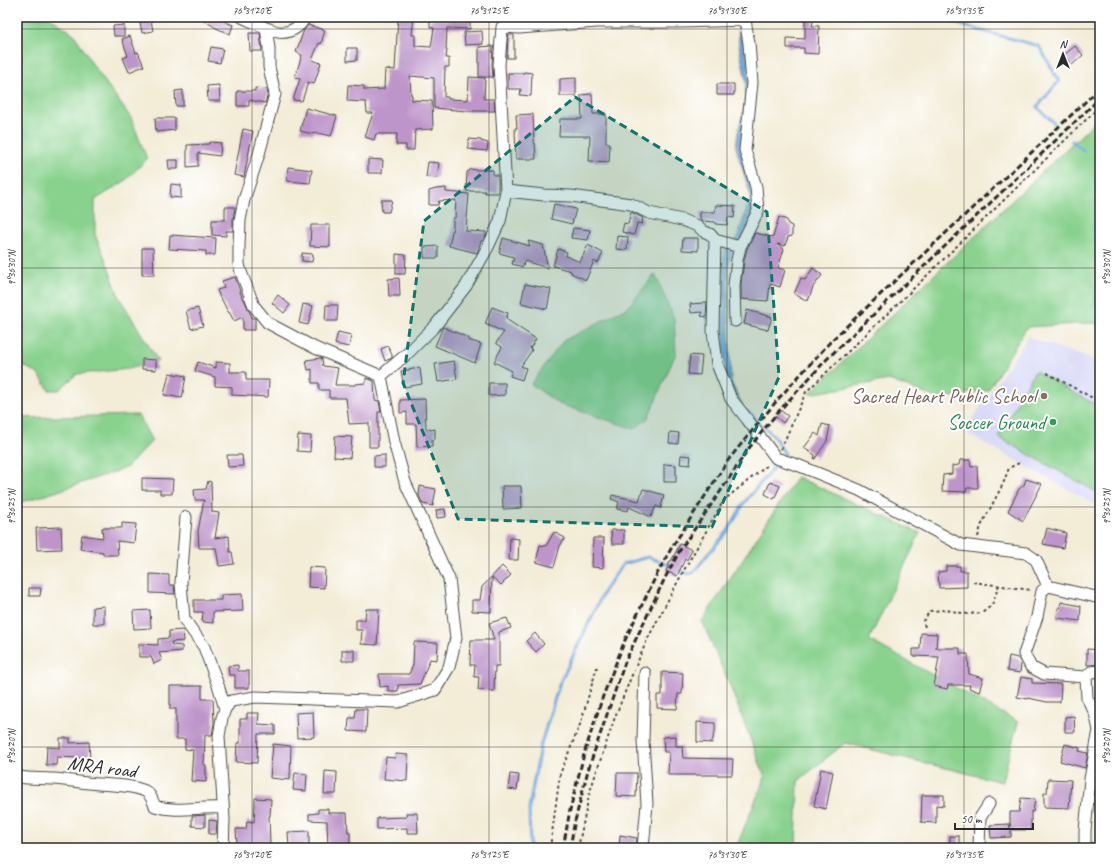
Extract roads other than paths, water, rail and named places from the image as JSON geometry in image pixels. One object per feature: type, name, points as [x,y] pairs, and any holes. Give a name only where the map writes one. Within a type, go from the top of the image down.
[{"type":"street","points":[[242,17],[266,28],[280,32],[291,31],[297,27],[305,17]]},
{"type":"street","points":[[381,376],[436,326],[466,286],[488,247],[500,221],[506,191],[499,65],[502,27],[508,17]]},
{"type":"street","points":[[502,27],[520,28],[597,22],[745,20],[749,43],[752,83],[745,150],[756,187],[758,211],[740,248],[737,260],[734,285],[736,321]]},
{"type":"street","points":[[266,28],[269,48],[269,67],[275,94],[259,154],[244,200],[240,220],[239,264],[241,272],[254,306],[268,323],[315,348],[381,376]]},
{"type":"street","points":[[506,191],[571,196],[631,204],[649,213],[682,220],[698,226],[703,231],[710,234],[715,240],[740,248]]},
{"type":"street","points":[[715,240],[713,331],[717,364],[731,400],[776,458],[859,490],[961,545],[1026,553],[1036,560],[1045,588],[1024,654],[1031,667],[1044,674],[1086,677]]},
{"type":"street","points":[[223,848],[224,819],[222,808],[219,736],[225,709],[231,701],[255,697],[398,702],[436,690],[449,667],[456,638],[449,578],[405,482],[394,442],[381,376]]},
{"type":"street","points":[[186,517],[181,583],[184,619],[204,647],[225,709]]},
{"type":"street","points":[[1045,588],[1100,598]]},
{"type":"street","points":[[1085,848],[1085,831],[1090,779],[1099,730],[1095,713],[1087,698],[1086,677],[1091,672],[1100,671]]},
{"type":"street","points":[[643,848],[647,804],[643,740],[645,673]]},
{"type":"street","name":"MRA road","points":[[17,774],[19,776],[32,779],[53,779],[135,788],[146,791],[150,795],[155,806],[163,808],[222,808]]},
{"type":"street","points":[[979,848],[980,818],[989,804]]},
{"type":"water","points":[[738,17],[744,17],[750,85],[741,146],[755,196],[751,218],[739,244],[731,253],[728,269],[731,382],[743,406],[728,384],[725,369],[723,326],[723,261],[725,250],[735,243],[751,197],[736,147],[745,105],[746,81],[739,45]]},
{"type":"waterway","points":[[939,17],[964,26],[1039,46],[1059,81],[1037,107],[1054,123]]},
{"type":"waterway","points":[[1072,141],[1084,151]]},
{"type":"waterway","points":[[747,411],[773,435],[785,454],[782,457]]},
{"type":"waterway","points":[[677,568],[688,574],[693,573],[728,531],[744,503],[778,462]]},
{"type":"waterway","points":[[530,848],[529,808],[540,747],[559,685],[604,591],[623,564],[648,557],[671,566]]},
{"type":"railway","points":[[563,848],[570,810],[584,754],[603,696],[625,640],[657,574],[672,547],[729,459],[779,398],[832,340],[1100,88]]},
{"type":"railway","points":[[570,848],[574,825],[588,770],[625,662],[680,550],[749,448],[778,412],[827,359],[1100,98]]},
{"type":"place","name":"Sacred Heart Public School","points":[[1044,396]]},
{"type":"place","name":"Soccer Ground","points":[[1053,422]]}]
